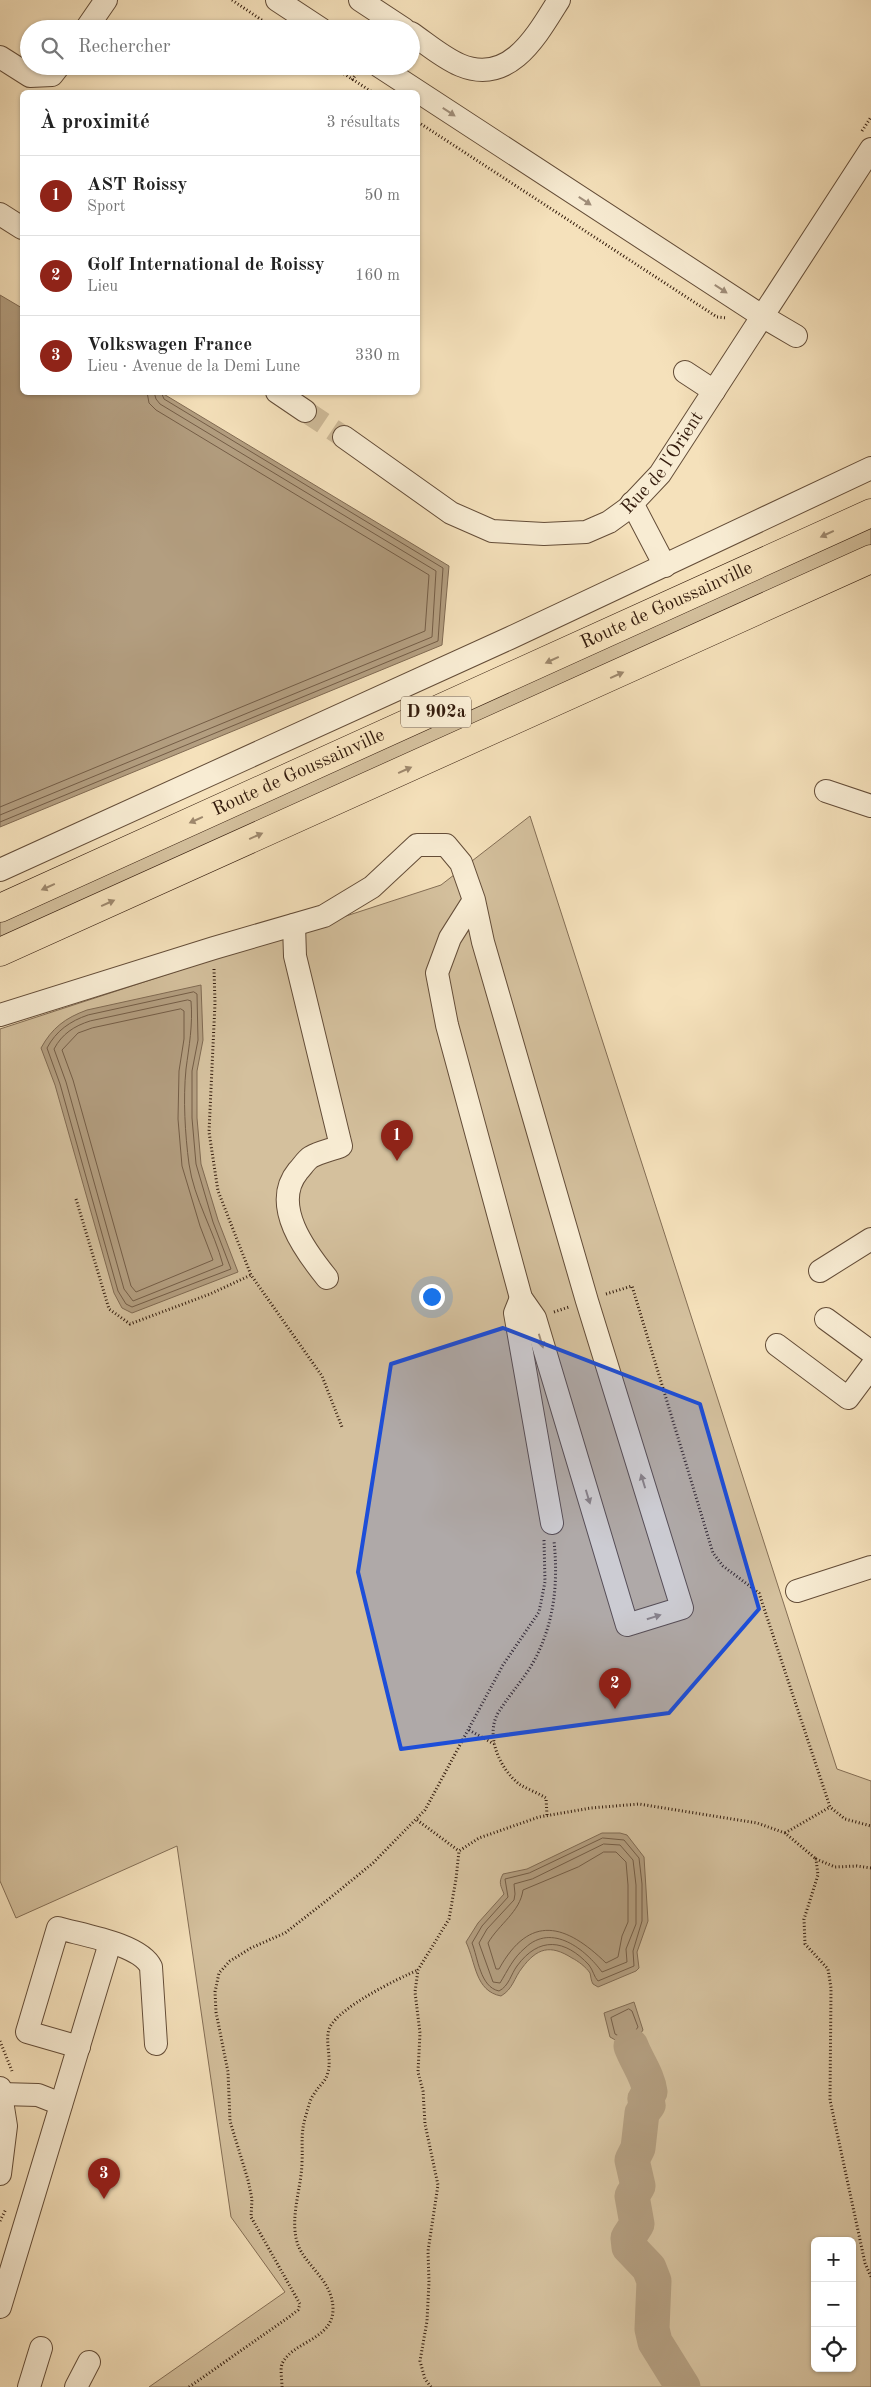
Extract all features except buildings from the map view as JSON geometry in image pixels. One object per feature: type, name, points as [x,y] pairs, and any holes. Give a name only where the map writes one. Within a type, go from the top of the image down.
[{"type":"main road","name":"Route de Goussainville","points":[[0,908],[871,513]]},
{"type":"main road","name":"Route de Goussainville","points":[[0,952],[871,559]]},
{"type":"street","points":[[92,20],[106,0]]},
{"type":"street","points":[[277,0],[307,20]]},
{"type":"street","points":[[360,0],[390,20]]},
{"type":"street","points":[[420,39],[460,65],[482,71],[501,67],[530,44],[559,0]]},
{"type":"street","points":[[0,56],[20,69]]},
{"type":"street","points":[[28,75],[41,75]]},
{"type":"street","points":[[392,75],[415,90]]},
{"type":"street","points":[[420,93],[796,336]]},
{"type":"street","name":"Rue de l'Orient","points":[[344,437],[451,513],[492,530],[544,534],[586,532],[609,522],[632,503],[660,474],[714,391],[755,311],[866,142]]},
{"type":"street","points":[[0,214],[20,227]]},
{"type":"street","points":[[685,372],[714,391]]},
{"type":"street","points":[[281,395],[305,411]]},
{"type":"street","points":[[0,870],[510,638],[871,468]]},
{"type":"street","points":[[632,503],[665,566]]},
{"type":"street","points":[[826,790],[871,806]]},
{"type":"street","points":[[0,1015],[214,948],[324,916],[372,887],[417,845],[446,845],[461,863],[474,900],[483,942],[586,1301],[682,1608],[626,1625],[535,1318],[521,1298],[447,1025],[437,974],[450,938],[474,900]]},
{"type":"street","points":[[294,925],[295,956],[340,1146],[310,1158],[293,1178],[289,1194],[290,1212],[291,1221],[300,1241],[327,1278]]},
{"type":"street","points":[[820,1271],[871,1239]]},
{"type":"street","points":[[521,1298],[515,1314],[548,1529]]},
{"type":"street","points":[[826,1319],[871,1352]]},
{"type":"street","points":[[777,1345],[848,1398],[871,1367]]},
{"type":"street","points":[[797,1591],[871,1567]]},
{"type":"street","points":[[79,2047],[27,2032],[58,1928],[126,1947],[139,1954],[148,1962],[151,1967],[156,2044]]},
{"type":"street","points":[[0,2307],[110,1943]]},
{"type":"street","points":[[0,2174],[6,2126],[1,2091],[38,2095],[61,2104]]},
{"type":"street","points":[[29,2387],[41,2348]]},
{"type":"street","points":[[76,2387],[89,2362]]},
{"type":"path","points":[[232,0],[262,20]]},
{"type":"path","points":[[345,75],[369,90]]},
{"type":"path","points":[[352,80],[356,75]]},
{"type":"path","points":[[866,142],[871,117]]},
{"type":"path","points":[[420,123],[717,317],[738,318],[755,311]]},
{"type":"path","points":[[214,948],[215,1003],[209,1132],[218,1191],[251,1275],[322,1376],[342,1427]]},
{"type":"path","points":[[76,1199],[109,1309],[130,1324],[210,1294],[251,1275]]},
{"type":"path","points":[[586,1301],[632,1286],[713,1553],[723,1566],[759,1593],[830,1807],[845,1819],[871,1826]]},
{"type":"path","points":[[189,2387],[289,2317],[298,2310],[300,2304],[251,2217],[252,2200],[248,2180],[230,2121],[228,2072],[216,2012],[215,1992],[218,1974],[230,1961],[251,1948],[285,1932],[330,1898],[373,1864],[426,1810],[503,1665],[539,1612],[545,1582],[548,1529]]},
{"type":"path","points":[[547,1815],[546,1798],[519,1784],[503,1765],[494,1744],[492,1729],[497,1714],[538,1653],[549,1624],[555,1593],[556,1568],[548,1529]]},
{"type":"path","points":[[469,1730],[494,1744]]},
{"type":"path","points":[[458,1851],[479,1838],[547,1815],[591,1808],[638,1804],[757,1823],[785,1833],[816,1859],[835,1867],[857,1866],[871,1868]]},
{"type":"path","points":[[785,1833],[830,1807]]},
{"type":"path","points":[[417,1820],[458,1851]]},
{"type":"path","points":[[431,2387],[425,2379],[420,2362],[427,2321],[430,2282],[428,2251],[438,2185],[425,2124],[423,2091],[418,2072],[420,2033],[415,1992],[418,1970],[449,1919],[456,1879],[458,1851]]},
{"type":"path","points":[[816,1859],[818,1874],[804,1919],[805,1944],[828,1969],[831,1988],[830,2100],[865,2263],[871,2277]]},
{"type":"path","points":[[282,2387],[282,2366],[288,2357],[326,2328],[332,2319],[333,2307],[329,2290],[298,2245],[294,2228],[302,2162],[300,2143],[305,2117],[313,2094],[325,2081],[329,2070],[329,2028],[343,2011],[418,1970]]},
{"type":"highlighted area","points":[[503,1328],[700,1404],[759,1609],[669,1713],[401,1749],[358,1572],[391,1364]]},
{"type":"shaded area","points":[[871,523],[871,548],[0,943],[0,918]]},
{"type":"shaded area","points":[[530,816],[837,1769],[871,1781],[871,2387],[149,2387],[285,2292],[231,2217],[177,1846],[16,1918],[0,1881],[0,1029],[441,885]]},
{"type":"water","points":[[0,295],[20,307],[20,395],[165,395],[449,566],[442,645],[0,827]]},
{"type":"water","points":[[201,985],[203,1040],[197,1071],[197,1118],[201,1164],[218,1220],[238,1272],[132,1313],[122,1308],[114,1293],[55,1085],[41,1048],[60,1024],[72,1016],[87,1010]]},
{"type":"water","points":[[602,1833],[627,1835],[644,1857],[648,1921],[637,1952],[639,1968],[598,1987],[593,1984],[590,1973],[577,1961],[557,1951],[544,1950],[528,1961],[505,1993],[501,1996],[492,1993],[481,1982],[466,1942],[478,1923],[504,1894],[500,1882],[503,1874],[527,1869]]},
{"type":"water","points":[[634,2002],[643,2030],[633,2045],[628,2047],[610,2037],[604,2013]]},
{"type":"waterway","points":[[631,2046],[645,2075],[650,2092],[645,2099],[648,2105],[642,2113],[638,2148],[632,2160],[638,2186],[632,2196],[637,2224],[628,2238],[629,2247],[649,2268],[654,2281],[652,2329],[655,2342],[683,2387]]},
{"type":"tunnel","points":[[305,411],[344,437]]},
{"type":"place","name":"AST Roissy","points":[[397,1161]]},
{"type":"place","name":"Golf International de Roissy","points":[[615,1709]]},
{"type":"place","name":"Volkswagen France","points":[[104,2199]]}]
